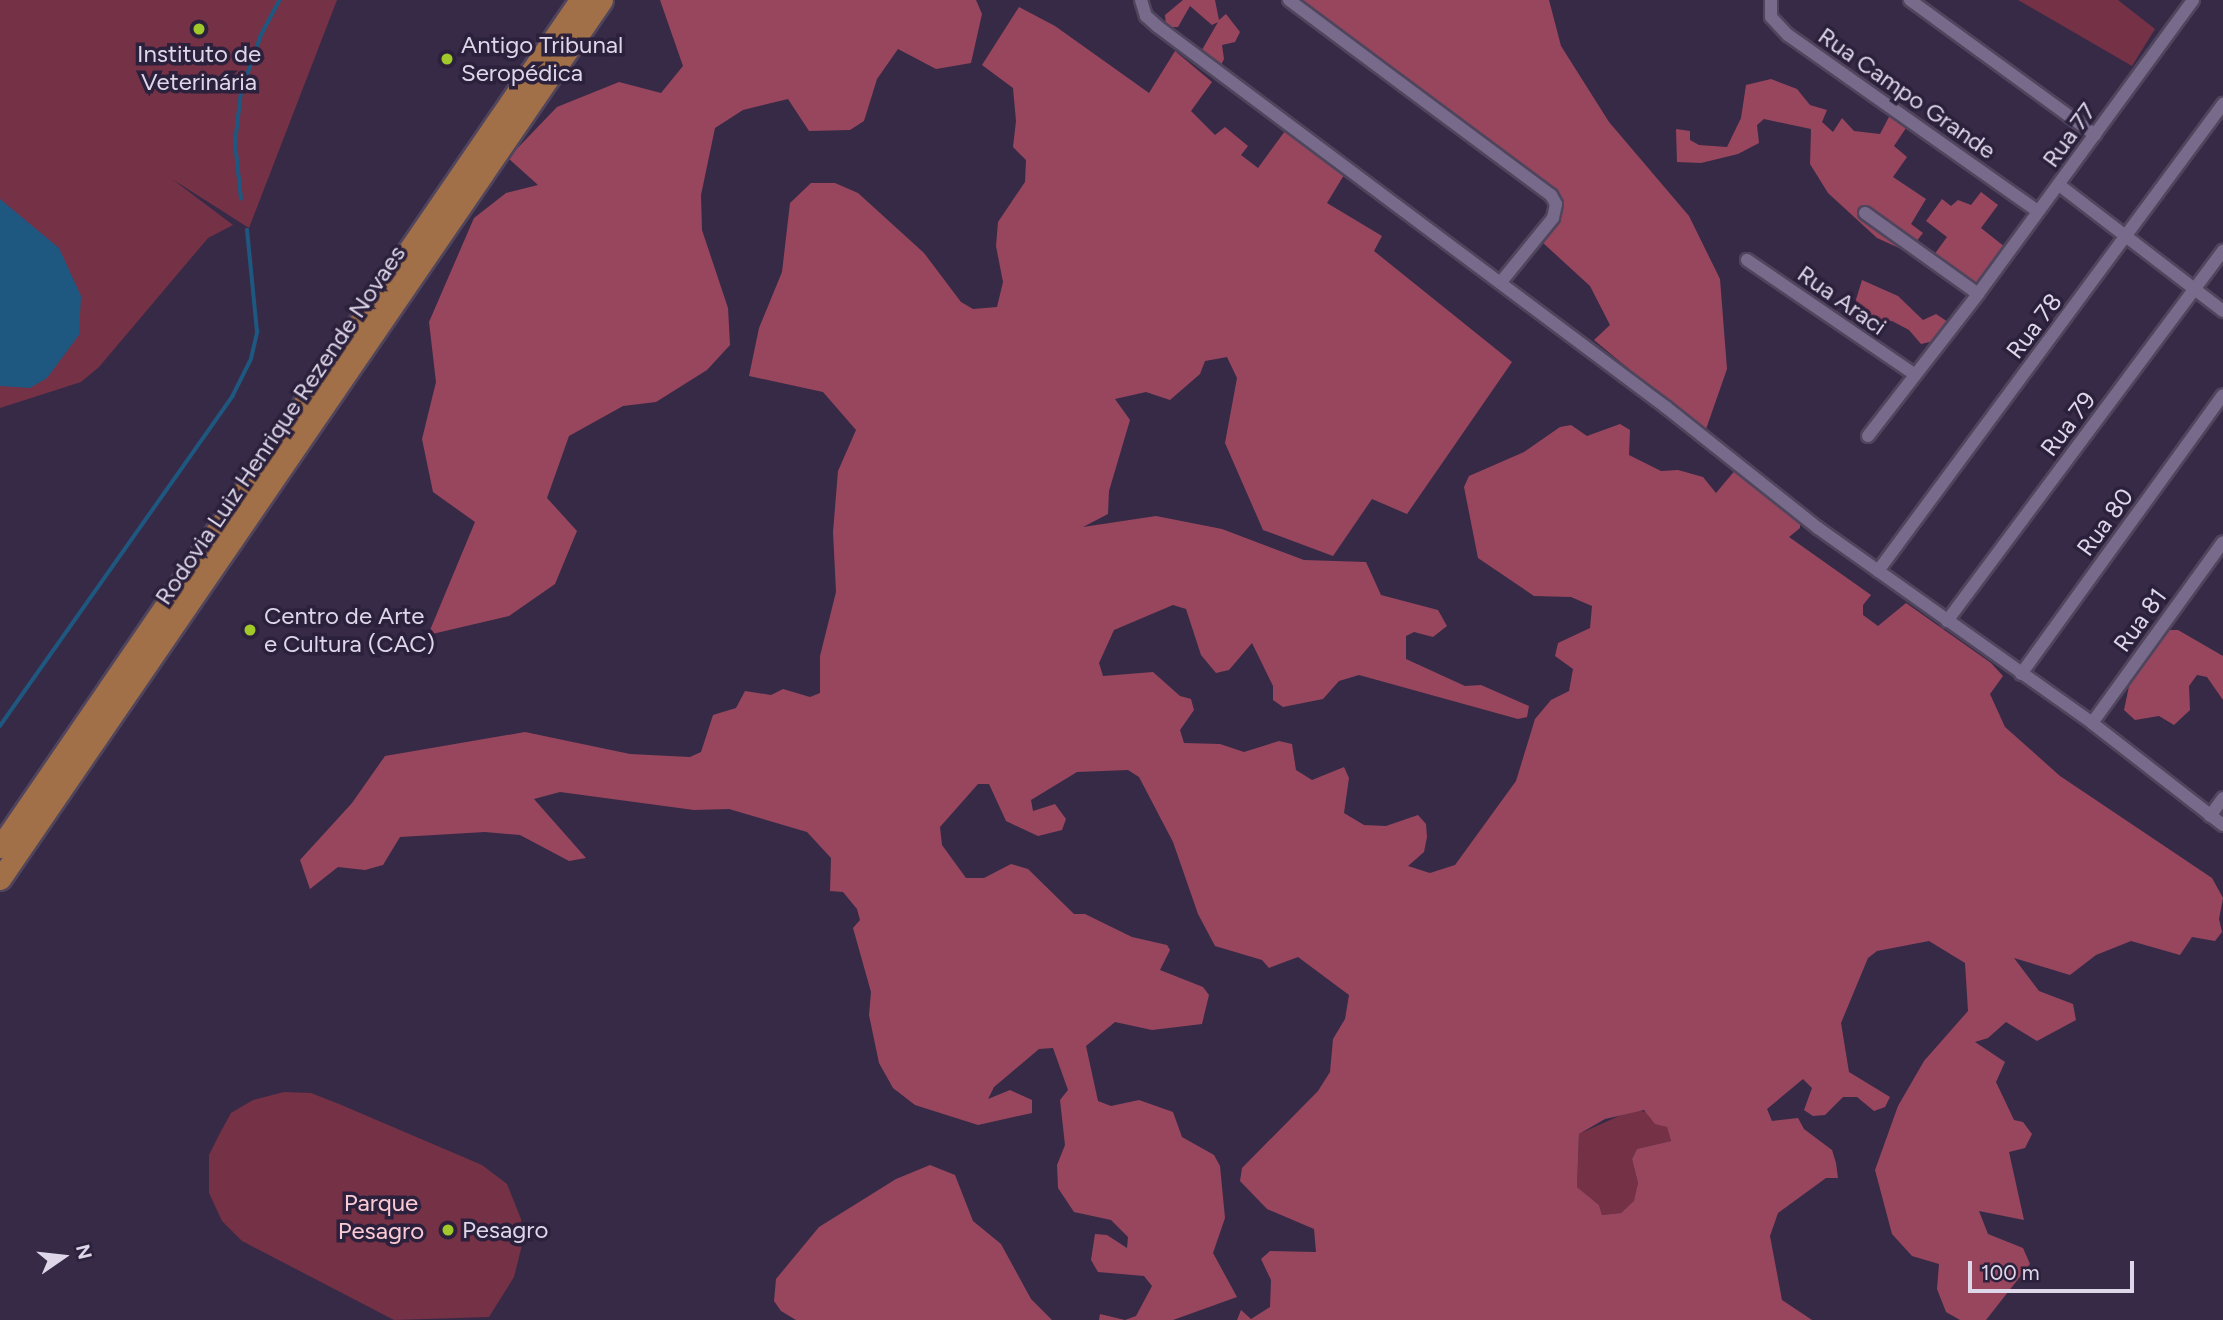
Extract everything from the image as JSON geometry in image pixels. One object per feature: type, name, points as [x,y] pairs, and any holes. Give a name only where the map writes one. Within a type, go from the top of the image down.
[{"type":"highway","name":"Rodovia Luiz Henrique Rezende Novaes","points":[[0,847],[580,0]]},
{"type":"highway","name":"Rodovia Luiz Henrique Rezende Novaes","points":[[0,879],[602,0]]},
{"type":"street","points":[[1142,0],[1146,16],[1157,26],[1501,282],[1878,571],[2092,723],[2223,825]]},
{"type":"street","points":[[1289,0],[1551,195],[1556,204],[1553,218],[1501,282]]},
{"type":"street","name":"Rua Campo Grande","points":[[1771,0],[1771,17],[1788,35],[2036,210]]},
{"type":"street","points":[[1910,0],[2095,135]]},
{"type":"street","name":"Rua 77","points":[[1868,436],[1978,294],[2036,210],[2059,185],[2193,0]]},
{"type":"street","name":"Rua 78","points":[[1878,571],[2223,104]]},
{"type":"street","points":[[2059,185],[2223,311]]},
{"type":"street","points":[[1865,214],[1978,294]]},
{"type":"street","name":"Rua 79","points":[[1947,621],[2223,251]]},
{"type":"street","name":"Rua Araci","points":[[1748,260],[1914,374]]},
{"type":"street","name":"Rua 80","points":[[2021,674],[2223,395]]},
{"type":"street","name":"Rua 81","points":[[2092,723],[2223,542]]},
{"type":"street","points":[[2210,816],[2223,798]]},
{"type":"green space","points":[[0,0],[337,0],[249,228],[172,179],[233,225],[208,238],[99,367],[81,382],[0,408]]},
{"type":"green space","points":[[2018,0],[2118,0],[2155,29],[2132,66]]},
{"type":"green space","name":"Parque Pesagro","points":[[284,1092],[311,1093],[339,1104],[482,1165],[507,1184],[521,1219],[521,1249],[514,1277],[489,1317],[394,1320],[242,1241],[222,1221],[209,1193],[209,1155],[231,1113],[253,1100]]},
{"type":"green space","points":[[1632,1110],[1649,1112],[1651,1119],[1667,1127],[1671,1141],[1637,1149],[1632,1159],[1638,1183],[1635,1201],[1621,1213],[1602,1215],[1599,1205],[1577,1187],[1579,1134]]},
{"type":"shaded area","points":[[660,0],[976,0],[982,14],[971,63],[936,69],[898,49],[877,79],[864,121],[850,130],[809,131],[788,99],[743,110],[715,128],[701,195],[702,230],[728,308],[730,345],[707,370],[656,402],[623,406],[569,436],[547,498],[577,531],[555,584],[509,616],[428,635],[475,522],[433,492],[422,439],[436,382],[429,322],[474,218],[506,193],[538,185],[508,158],[557,107],[619,82],[661,93],[683,66]]},
{"type":"shaded area","points":[[1183,0],[1215,0],[1219,20],[1226,14],[1240,32],[1235,42],[1222,45],[1224,59],[1219,69],[1199,55],[1218,22],[1212,25],[1190,6],[1178,27],[1166,27],[1165,15]]},
{"type":"shaded area","points":[[1297,0],[1549,0],[1561,46],[1609,122],[1689,216],[1720,279],[1727,369],[1705,432],[1594,340],[1610,325],[1590,286],[1542,242],[1561,199],[1470,126]]},
{"type":"shaded area","points":[[1019,7],[1055,26],[1149,93],[1175,51],[1212,82],[1191,111],[1215,135],[1225,127],[1248,146],[1241,155],[1258,168],[1285,131],[1318,153],[1344,175],[1327,203],[1382,236],[1374,251],[1512,362],[1407,514],[1372,499],[1333,556],[1263,530],[1225,443],[1237,378],[1227,357],[1205,361],[1200,374],[1170,400],[1146,392],[1115,399],[1130,420],[1109,491],[1108,514],[1083,527],[1156,516],[1222,529],[1304,560],[1366,562],[1381,595],[1438,610],[1447,626],[1433,637],[1414,632],[1406,636],[1406,659],[1465,686],[1481,685],[1529,706],[1527,717],[1518,719],[1359,675],[1339,681],[1323,699],[1283,707],[1273,700],[1273,686],[1252,643],[1229,670],[1216,673],[1201,655],[1186,609],[1173,605],[1114,630],[1099,663],[1103,676],[1153,672],[1180,696],[1191,699],[1194,710],[1180,730],[1184,743],[1220,744],[1244,752],[1279,741],[1292,744],[1296,770],[1312,780],[1344,767],[1349,778],[1344,813],[1364,825],[1386,826],[1418,815],[1426,824],[1427,837],[1424,852],[1408,866],[1430,873],[1455,865],[1516,781],[1535,719],[1551,700],[1569,691],[1573,669],[1555,656],[1558,643],[1590,628],[1592,606],[1571,597],[1534,596],[1478,558],[1464,487],[1469,476],[1524,452],[1560,427],[1571,425],[1587,436],[1620,424],[1630,430],[1629,455],[1661,471],[1678,470],[1703,477],[1716,493],[1737,468],[1800,520],[1800,528],[1789,537],[1871,595],[1863,605],[1863,615],[1878,626],[1906,603],[1991,663],[2003,676],[1990,694],[2005,727],[2060,776],[2212,878],[2223,898],[2219,919],[2222,932],[2215,941],[2192,937],[2180,955],[2131,941],[2096,955],[2070,975],[2014,958],[2039,991],[2073,1004],[2076,1020],[2037,1041],[2006,1022],[1988,1038],[1975,1042],[2005,1062],[1996,1082],[2014,1120],[2023,1122],[2032,1134],[2025,1148],[2009,1152],[2024,1220],[1979,1211],[1988,1234],[2023,1248],[2030,1264],[1986,1320],[1960,1320],[1946,1312],[1937,1289],[1939,1264],[1912,1256],[1892,1234],[1875,1170],[1898,1106],[1924,1061],[1968,1011],[1965,963],[1929,941],[1877,951],[1868,958],[1841,1023],[1849,1072],[1890,1097],[1885,1107],[1874,1111],[1857,1097],[1843,1097],[1825,1115],[1813,1116],[1804,1110],[1812,1088],[1803,1079],[1767,1109],[1772,1121],[1798,1118],[1804,1129],[1832,1150],[1836,1163],[1838,1178],[1826,1178],[1778,1213],[1770,1236],[1782,1300],[1812,1320],[1237,1320],[1241,1310],[1251,1319],[1270,1307],[1271,1280],[1261,1259],[1270,1251],[1316,1252],[1314,1229],[1267,1209],[1240,1181],[1242,1168],[1318,1091],[1330,1072],[1333,1039],[1345,1019],[1349,995],[1298,957],[1269,968],[1262,960],[1215,946],[1198,914],[1173,842],[1139,777],[1128,770],[1077,772],[1031,800],[1033,811],[1055,804],[1066,819],[1062,830],[1038,836],[1006,821],[989,784],[978,784],[940,827],[942,845],[966,878],[984,878],[1011,864],[1028,869],[1074,914],[1085,914],[1132,937],[1167,945],[1170,950],[1160,970],[1203,987],[1209,995],[1202,1024],[1152,1030],[1115,1022],[1086,1046],[1098,1101],[1111,1106],[1139,1100],[1173,1112],[1182,1137],[1214,1155],[1220,1166],[1225,1218],[1213,1253],[1237,1297],[1173,1320],[1125,1320],[1136,1316],[1152,1286],[1144,1276],[1098,1272],[1091,1260],[1095,1234],[1107,1235],[1127,1248],[1128,1237],[1111,1220],[1074,1212],[1058,1188],[1057,1165],[1065,1145],[1060,1100],[1068,1090],[1053,1048],[1039,1049],[994,1087],[988,1099],[1010,1090],[1032,1100],[1032,1113],[978,1125],[915,1105],[893,1088],[879,1063],[869,1015],[871,992],[853,928],[860,920],[857,909],[843,892],[830,891],[831,858],[807,832],[729,809],[694,810],[560,792],[534,799],[586,858],[569,861],[520,835],[485,832],[400,837],[383,865],[365,870],[338,867],[310,889],[300,860],[352,803],[385,756],[525,732],[630,754],[690,757],[701,752],[713,715],[736,708],[745,691],[771,695],[783,689],[810,697],[820,693],[820,656],[836,592],[833,532],[838,471],[856,430],[823,392],[749,376],[759,328],[782,272],[790,203],[811,183],[835,183],[858,193],[924,253],[961,302],[973,309],[997,307],[1003,282],[996,246],[998,222],[1025,182],[1026,160],[1013,147],[1016,121],[1013,88],[982,65]],"holes":[[[1644,1110],[1655,1124],[1667,1127],[1671,1141],[1637,1149],[1632,1159],[1638,1183],[1634,1201],[1621,1213],[1602,1215],[1599,1205],[1577,1187],[1579,1134],[1605,1119]]]},
{"type":"shaded area","points":[[1771,79],[1797,89],[1810,105],[1827,110],[1822,122],[1833,132],[1842,118],[1854,131],[1880,134],[1890,115],[1906,128],[1894,146],[1907,157],[1893,177],[1926,199],[1911,224],[1923,233],[1908,252],[1877,238],[1828,193],[1810,164],[1811,129],[1764,119],[1757,125],[1759,143],[1738,154],[1701,163],[1677,162],[1676,129],[1690,131],[1690,140],[1699,145],[1727,147],[1741,118],[1746,85]]},
{"type":"shaded area","points":[[1981,192],[1998,205],[1981,228],[2005,247],[1972,291],[1931,259],[1947,237],[1926,221],[1942,199],[1951,206],[1958,200],[1971,205]]},
{"type":"shaded area","points":[[1862,280],[1898,296],[1923,320],[1936,314],[1948,322],[1946,331],[1938,340],[1921,344],[1909,330],[1892,321],[1850,319]]},
{"type":"shaded area","points":[[2167,630],[2178,630],[2223,656],[2223,700],[2207,677],[2197,675],[2189,686],[2190,710],[2174,725],[2159,716],[2135,720],[2124,710],[2132,672]]},
{"type":"shaded area","points":[[930,1165],[955,1175],[973,1221],[1001,1244],[1031,1299],[1052,1320],[796,1320],[781,1311],[774,1301],[776,1279],[819,1227],[896,1179]]},
{"type":"shaded area","points":[[1100,1314],[1125,1320],[1099,1320]]},
{"type":"water","points":[[0,199],[59,248],[81,296],[79,335],[47,378],[30,388],[0,386]]},
{"type":"waterway","points":[[241,199],[235,143],[241,92],[261,35],[280,0]]},
{"type":"waterway","points":[[0,726],[232,397],[251,359],[257,332],[247,230]]},
{"type":"place","name":"Instituto de Veterinária","points":[[199,29]]},
{"type":"place","name":"Antigo Tribunal Seropédica","points":[[447,59]]},
{"type":"place","name":"Centro de Arte e Cultura (CAC)","points":[[250,630]]},
{"type":"place","name":"Pesagro","points":[[448,1230]]}]
